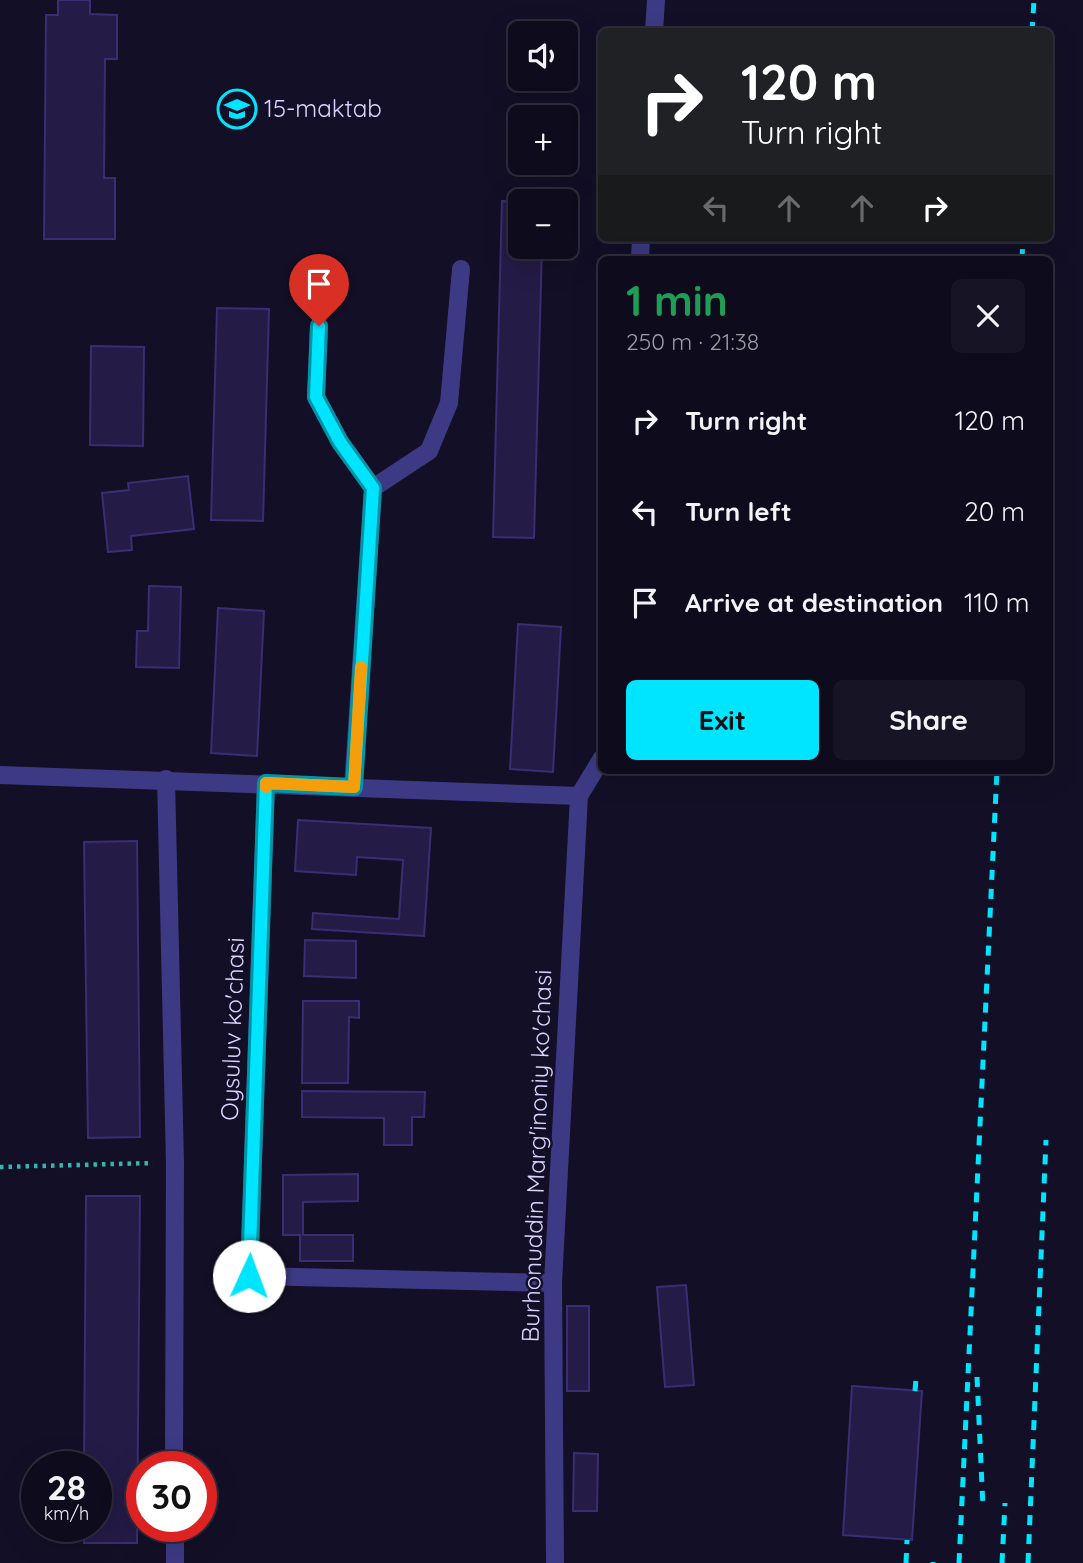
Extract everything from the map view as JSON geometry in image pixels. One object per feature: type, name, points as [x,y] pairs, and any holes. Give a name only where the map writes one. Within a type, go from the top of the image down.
[{"type":"street","points":[[654,28],[656,0]]},
{"type":"street","points":[[373,488],[429,451],[449,403],[461,269]]},
{"type":"street","points":[[319,326],[316,397],[340,442],[373,488],[354,787]]},
{"type":"street","name":"Burhonuddin Marg'inoniy ko'chasi","points":[[555,1563],[553,1283],[579,796],[598,765]]},
{"type":"street","points":[[0,775],[579,796]]},
{"type":"street","points":[[166,779],[175,1163],[174,1451]]},
{"type":"street","name":"Oysuluv ko'chasi","points":[[266,783],[249,1276],[553,1283]]},
{"type":"street","points":[[174,1542],[175,1563]]},
{"type":"path","points":[[0,1167],[175,1163]]},
{"type":"building","points":[[58,0],[90,0],[90,14],[117,15],[117,59],[105,59],[104,178],[115,178],[115,239],[44,239],[46,15],[58,15]]},
{"type":"building","points":[[502,201],[508,201],[508,259],[542,259],[534,538],[493,537]]},
{"type":"building","points":[[217,308],[269,309],[263,521],[211,520]]},
{"type":"building","points":[[91,346],[144,347],[143,446],[90,445]]},
{"type":"building","points":[[188,476],[194,529],[131,536],[132,550],[108,552],[102,493],[129,490],[128,483]]},
{"type":"building","points":[[149,586],[181,587],[179,668],[136,667],[137,631],[148,631]]},
{"type":"building","points":[[218,608],[264,611],[257,756],[211,753]]},
{"type":"building","points":[[518,624],[561,627],[553,772],[510,769]]},
{"type":"building","points":[[298,820],[431,828],[424,936],[312,929],[313,913],[399,919],[403,860],[357,857],[356,875],[295,871]]},
{"type":"building","points":[[137,841],[140,1137],[88,1138],[84,842]]},
{"type":"building","points":[[305,940],[356,941],[356,978],[304,976]]},
{"type":"building","points":[[303,1001],[359,1001],[359,1018],[349,1017],[348,1083],[302,1083]]},
{"type":"building","points":[[302,1091],[425,1092],[424,1117],[412,1117],[412,1145],[384,1145],[384,1118],[302,1117]]},
{"type":"building","points":[[358,1174],[358,1201],[303,1202],[303,1235],[353,1235],[353,1261],[300,1261],[300,1235],[283,1235],[283,1175]]},
{"type":"building","points":[[86,1196],[140,1196],[138,1451],[126,1451],[126,1542],[137,1543],[84,1543],[112,1542],[112,1451],[84,1451]]},
{"type":"building","points":[[686,1285],[694,1385],[665,1387],[657,1287]]},
{"type":"building","points":[[567,1306],[589,1306],[589,1391],[567,1391]]},
{"type":"building","points":[[852,1386],[922,1391],[912,1540],[843,1535]]},
{"type":"building","points":[[574,1453],[598,1454],[597,1511],[573,1511]]},
{"type":"railway","points":[[1032,28],[1034,0]]},
{"type":"railway","points":[[1022,256],[1023,242]]},
{"type":"railway","points":[[959,1563],[997,774]]},
{"type":"railway","points":[[1028,1563],[1046,1140]]},
{"type":"railway","points":[[977,1377],[983,1507]]},
{"type":"railway","points":[[915,1391],[916,1379]]},
{"type":"railway","points":[[1002,1563],[1005,1503]]},
{"type":"railway","points":[[906,1563],[907,1540]]},
{"type":"slow traffic","points":[[266,787],[266,783],[354,787],[361,667]]},
{"type":"place","name":"15-maktab","points":[[237,109]]},
{"type":"route","points":[[249,1276],[266,783],[354,787],[373,488],[340,442],[316,397],[319,326]]}]
